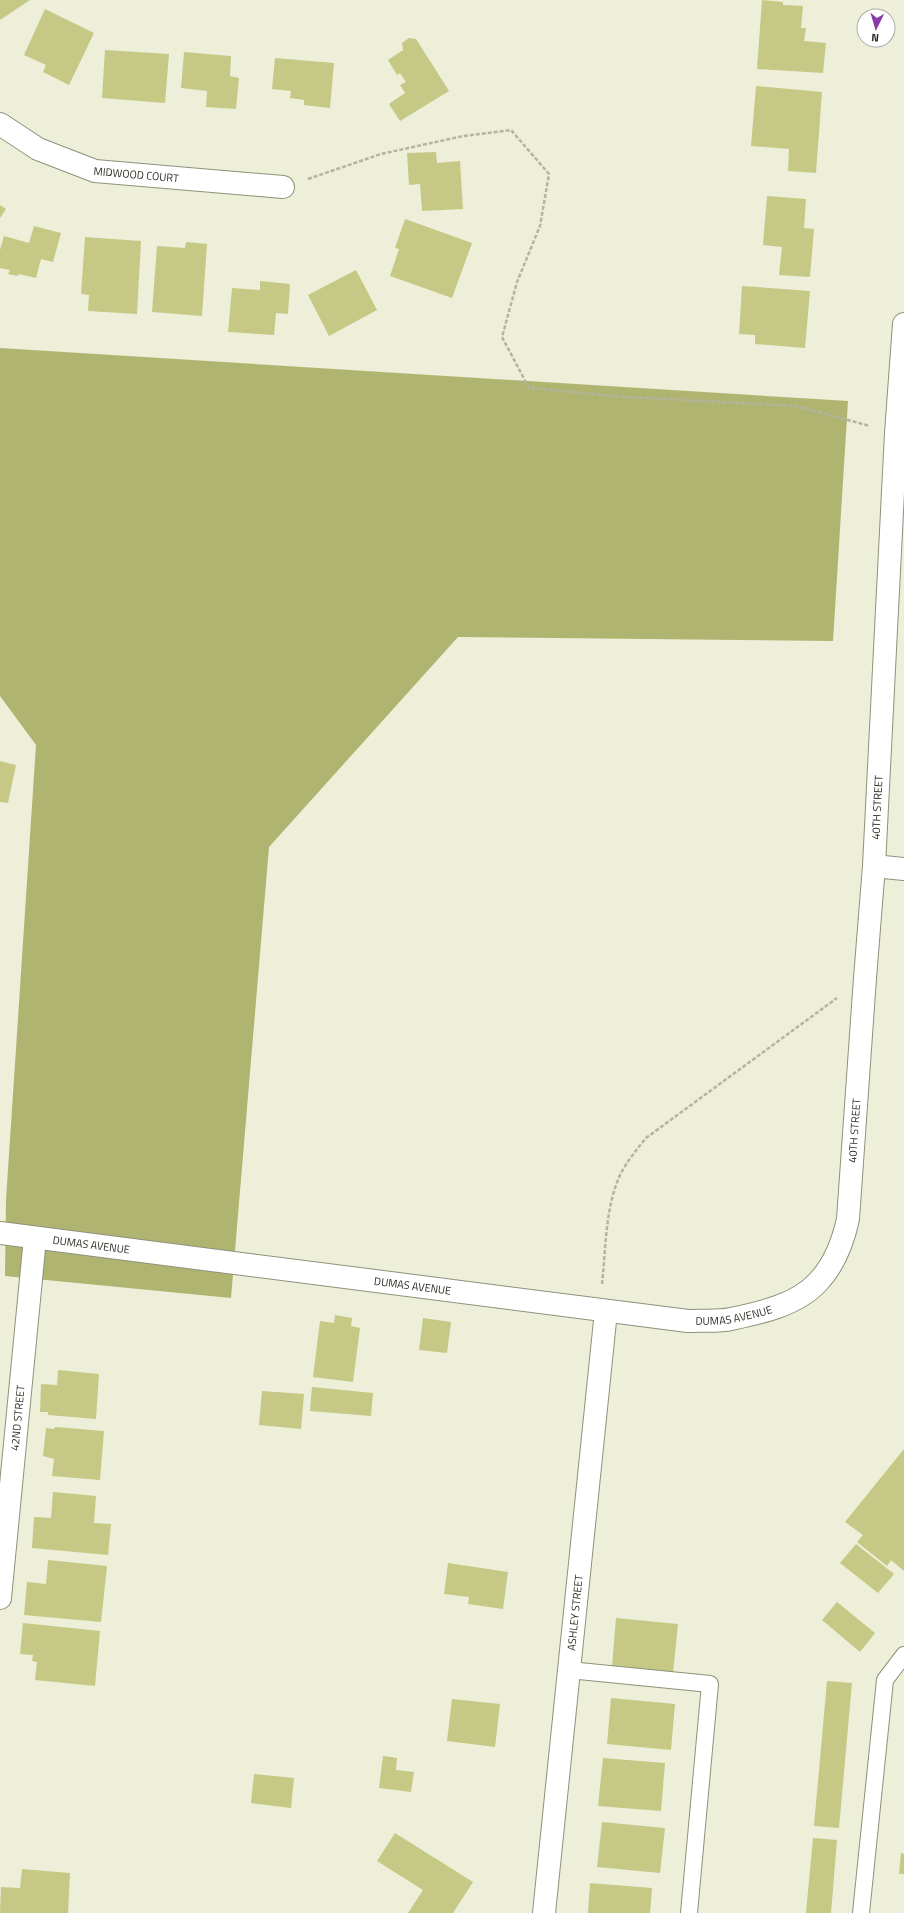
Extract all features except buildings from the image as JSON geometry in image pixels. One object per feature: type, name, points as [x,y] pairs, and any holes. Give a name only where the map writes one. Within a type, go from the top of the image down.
[{"type":"street","name":"MIDWOOD COURT","points":[[0,124],[38,149],[95,171],[283,187]]},
{"type":"street","name":"40TH STREET","points":[[817,1283],[834,1260],[844,1236],[848,1219],[874,866],[900,433],[904,324]]},
{"type":"street","points":[[874,866],[904,869]]},
{"type":"street","name":"DUMAS AVENUE","points":[[0,1233],[688,1321],[730,1319],[770,1309],[796,1298],[817,1283]]},
{"type":"street","name":"42ND STREET","points":[[0,1598],[35,1238]]},
{"type":"street","name":"ASHLEY STREET","points":[[544,1913],[569,1670],[602,1311]]},
{"type":"lane","points":[[861,1913],[885,1680],[904,1655]]},
{"type":"lane","points":[[569,1670],[710,1684],[689,1913]]},
{"type":"path","points":[[283,187],[381,154],[462,136],[511,130],[550,174],[540,226],[517,282],[502,337],[529,388],[625,397],[796,406],[900,433]]},
{"type":"path","points":[[602,1311],[611,1201],[621,1173],[632,1155],[646,1138],[865,978]]},
{"type":"green space","points":[[0,348],[848,401],[833,641],[458,637],[269,847],[231,1298],[5,1276],[6,1200],[36,745],[0,696]]}]
